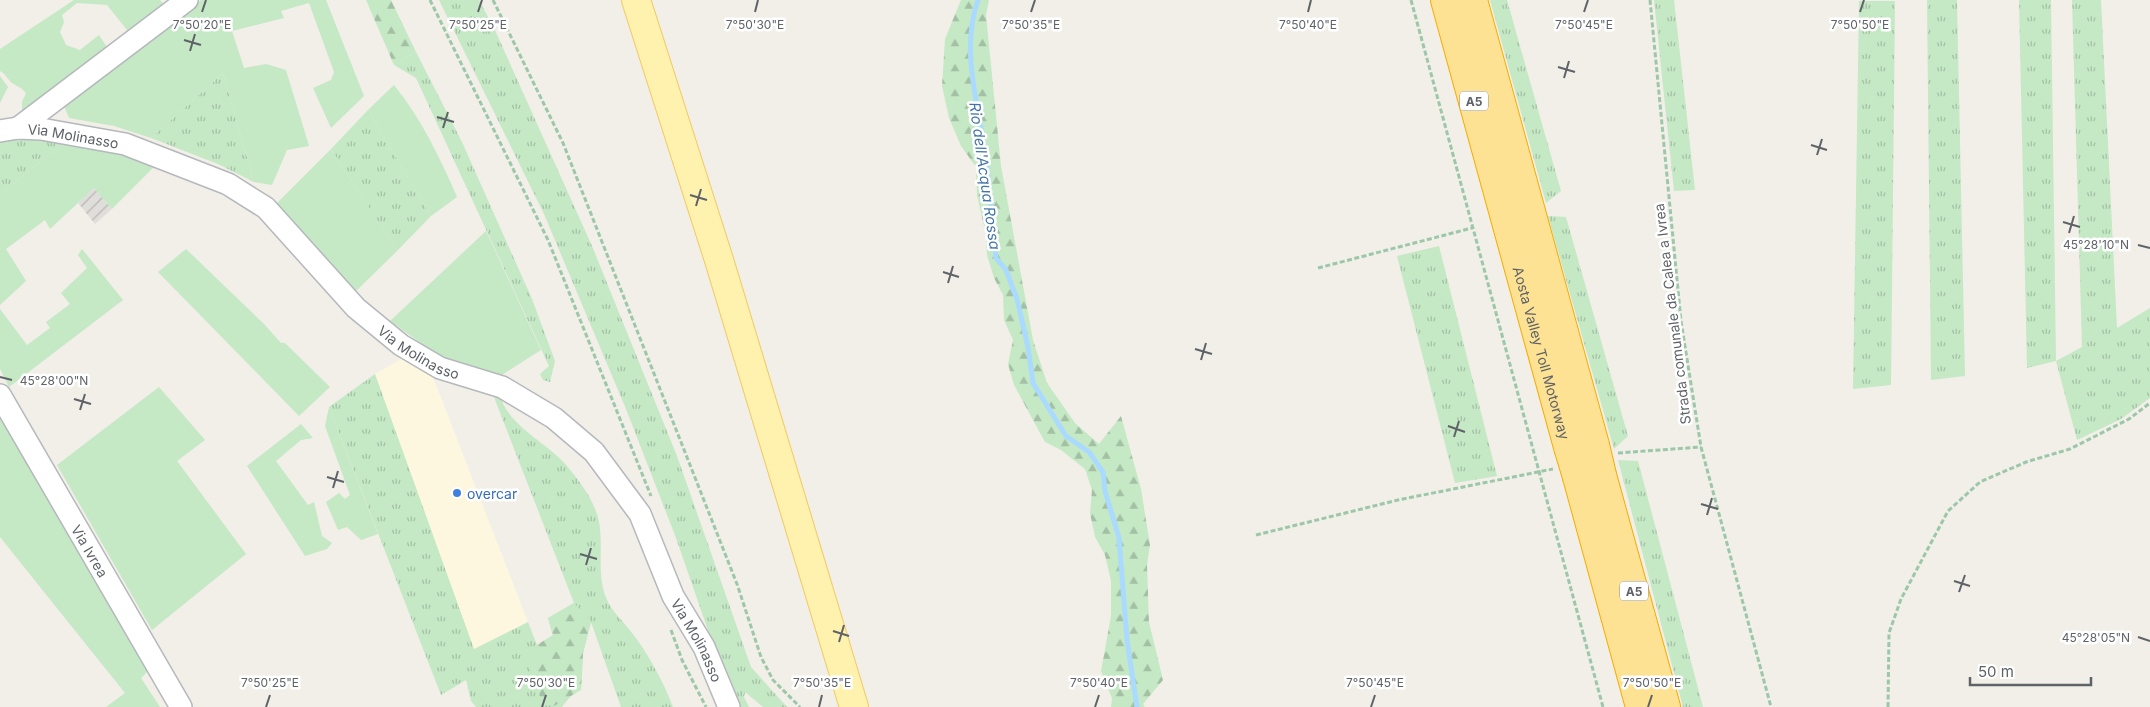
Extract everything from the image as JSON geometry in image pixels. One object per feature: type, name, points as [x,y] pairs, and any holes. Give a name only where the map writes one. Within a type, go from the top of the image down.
[{"type":"highway","name":"Aosta Valley Toll Motorway","points":[[1445,0],[1595,445],[1590,476],[1640,707]]},
{"type":"highway","name":"Aosta Valley Toll Motorway","points":[[1473,0],[1568,447],[1590,476],[1666,707]]},
{"type":"main road","points":[[636,0],[719,260],[854,707]]},
{"type":"street","points":[[9,130],[187,0]]},
{"type":"street","name":"Via Molinasso","points":[[9,130],[41,129],[125,144],[228,184],[266,208],[356,308],[401,345],[440,368],[502,386],[554,418],[594,452],[640,514],[673,596],[704,647],[729,707]]},
{"type":"street","name":"Via Ivrea","points":[[1,401],[181,707]]},
{"type":"path","points":[[430,0],[548,240],[653,500]]},
{"type":"path","points":[[493,0],[563,143],[737,584],[761,657],[773,680],[800,707]]},
{"type":"path","points":[[1411,0],[1603,707]]},
{"type":"path","name":"Strada comunale da Calea a Ivrea","points":[[1650,0],[1682,321],[1701,447],[1771,707]]},
{"type":"path","points":[[1318,268],[1472,228]]},
{"type":"path","points":[[1888,707],[1889,633],[1901,599],[1948,512],[1980,482],[2018,465],[2070,449],[2129,419],[2150,403]]},
{"type":"path","points":[[1623,452],[1701,447]]},
{"type":"path","points":[[1256,535],[1398,500],[1539,472]]},
{"type":"path","points":[[673,596],[671,632],[706,707]]},
{"type":"shaded area","points":[[94,188],[112,209],[95,224],[78,203]]},
{"type":"shaded area","points":[[405,357],[431,372],[528,622],[474,650],[375,374]]},
{"type":"green space","points":[[74,0],[160,0],[165,6],[123,37],[127,30],[107,5],[77,3],[62,15],[64,22],[60,32],[66,45],[80,50],[99,35],[111,53],[22,114],[22,102],[26,93],[0,71],[0,49]]},
{"type":"green space","points":[[201,0],[326,0],[364,96],[331,128],[313,88],[331,80],[334,72],[309,3],[281,11],[284,18],[232,31],[244,68],[266,64],[286,70],[309,146],[287,150],[272,185],[254,182],[223,73],[151,138],[114,126],[69,118],[64,106]]},
{"type":"green space","points":[[366,0],[391,0],[416,52],[394,65]]},
{"type":"green space","points":[[439,0],[479,0],[494,28],[592,246],[677,456],[751,667],[787,707],[763,707],[745,692],[744,697],[749,707],[740,707],[711,639],[676,538],[626,409],[544,214]]},
{"type":"green space","points":[[961,0],[989,0],[986,15],[1001,166],[1033,340],[1047,383],[1075,423],[1099,444],[1121,416],[1141,489],[1150,545],[1147,565],[1149,622],[1163,680],[1143,704],[1145,707],[1111,707],[1112,698],[1101,671],[1111,616],[1111,581],[1105,555],[1095,537],[1090,513],[1092,490],[1085,469],[1061,450],[1045,442],[1014,385],[1008,364],[1013,340],[1004,320],[1003,295],[994,278],[987,255],[986,235],[977,195],[976,167],[961,146],[949,118],[942,86],[945,39]]},
{"type":"green space","points":[[1490,0],[1507,0],[1561,191],[1546,203]]},
{"type":"green space","points":[[1654,0],[1674,0],[1695,190],[1674,191]]},
{"type":"green space","points":[[1927,0],[1957,0],[1965,376],[1931,380]]},
{"type":"green space","points":[[2019,0],[2051,0],[2056,361],[2027,368]]},
{"type":"green space","points":[[2072,0],[2101,0],[2117,328],[2150,308],[2150,398],[2121,419],[2077,440],[2056,361],[2082,347]]},
{"type":"green space","points":[[1859,1],[1895,1],[1891,385],[1853,389]]},
{"type":"green space","points":[[416,52],[462,142],[532,299],[555,361],[550,382],[543,380],[540,374],[549,366],[416,78],[394,65]]},
{"type":"green space","points":[[223,73],[254,182],[218,164],[151,138]]},
{"type":"green space","points":[[0,76],[8,87],[0,103]]},
{"type":"green space","points":[[394,85],[413,111],[429,139],[457,197],[431,216],[368,110]]},
{"type":"green space","points":[[368,110],[431,216],[397,251],[331,149]]},
{"type":"green space","points":[[0,139],[67,140],[0,195]]},
{"type":"green space","points":[[67,140],[114,150],[157,164],[112,209],[94,188],[50,229],[45,220],[6,249],[26,281],[0,305],[0,195]]},
{"type":"green space","points":[[331,149],[397,251],[354,293],[276,204]]},
{"type":"green space","points":[[1548,216],[1566,217],[1628,436],[1614,449]]},
{"type":"green space","points":[[486,231],[541,350],[494,380],[436,354],[390,321]]},
{"type":"green space","points":[[1439,246],[1497,476],[1455,483],[1397,256]]},
{"type":"green space","points":[[82,249],[123,300],[9,387],[0,369],[0,309],[27,345],[50,328],[46,322],[70,304],[61,293],[87,268],[78,255]]},
{"type":"green space","points":[[186,249],[264,324],[281,343],[285,343],[330,387],[299,416],[158,272]]},
{"type":"green space","points":[[375,374],[474,649],[528,622],[537,645],[553,636],[548,618],[574,603],[492,392],[499,392],[503,404],[510,415],[567,466],[591,499],[599,522],[601,574],[605,594],[611,607],[648,656],[673,707],[621,707],[591,622],[583,653],[581,690],[573,693],[562,707],[476,707],[471,701],[466,680],[441,695],[329,407]]},
{"type":"green space","points":[[159,387],[205,440],[177,461],[246,554],[152,630],[57,465]]},
{"type":"green space","points":[[329,407],[378,534],[361,540],[347,527],[338,530],[326,502],[339,493],[345,499],[350,495],[325,426]]},
{"type":"green space","points":[[5,414],[151,668],[141,678],[160,707],[106,707],[125,693],[0,537],[0,420]]},
{"type":"green space","points":[[301,424],[313,438],[301,440],[276,461],[308,505],[314,502],[322,536],[332,543],[327,549],[305,556],[247,466]]},
{"type":"green space","points":[[1618,460],[1638,461],[1703,707],[1683,707]]},
{"type":"green space","points":[[574,603],[591,621],[583,653],[581,690],[554,706],[543,705],[528,663],[542,665],[537,645],[553,635],[548,618]]},
{"type":"waterway","name":"Rio dell'Acqua Rossa","points":[[978,0],[971,36],[972,74],[988,175],[996,258],[1006,270],[1017,299],[1028,347],[1033,383],[1066,436],[1089,452],[1103,472],[1105,491],[1119,538],[1127,640],[1137,707]]},
{"type":"place","name":"overcar","points":[[457,493]]}]
